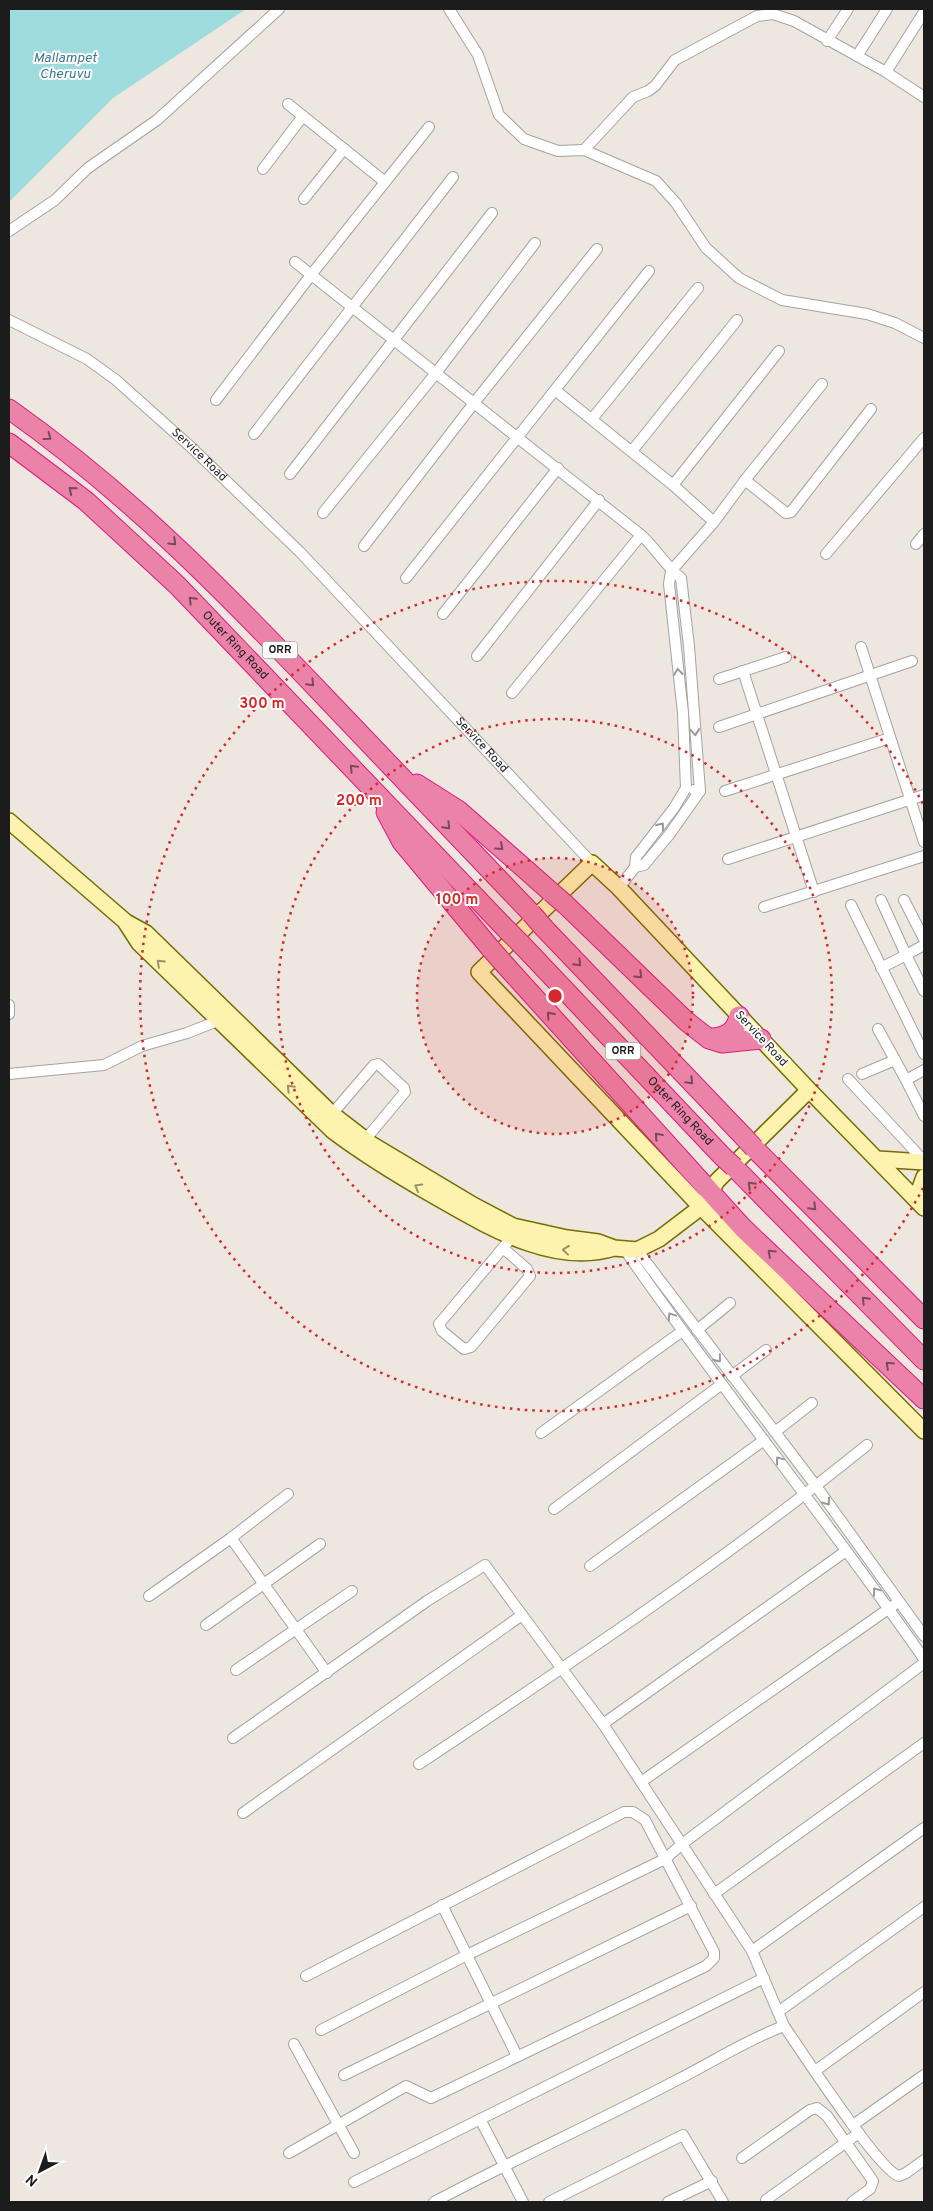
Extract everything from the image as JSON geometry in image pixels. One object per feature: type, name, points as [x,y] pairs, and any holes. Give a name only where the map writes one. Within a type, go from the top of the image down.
[{"type":"highway","name":"ORR","points":[[9,409],[71,454],[166,536],[255,623],[749,1142],[924,1319]]},
{"type":"highway","name":"Outer Ring Road","points":[[9,443],[86,501],[153,562],[229,637],[729,1162],[924,1360]]},
{"type":"highway","points":[[391,766],[458,810],[566,905],[686,1021],[709,1039],[722,1042],[760,1039]]},
{"type":"highway","points":[[372,787],[402,842],[705,1200],[743,1228],[924,1398]]},
{"type":"highway","points":[[709,1039],[724,1037],[730,1033],[738,1023],[739,1016]]},
{"type":"main road","points":[[9,821],[126,922],[146,933],[332,1114],[365,1140],[473,1205],[513,1226],[625,1249]]},
{"type":"main road","name":"Service Road","points":[[592,863],[619,888],[760,1039],[923,1207]]},
{"type":"main road","points":[[592,863],[479,972],[705,1200],[924,1431]]},
{"type":"main road","points":[[126,922],[139,943],[333,1132],[397,1175],[511,1241],[548,1249],[597,1253],[625,1249],[659,1240],[705,1200],[717,1181],[809,1090]]},
{"type":"main road","points":[[878,1160],[924,1162]]},
{"type":"main road","points":[[923,1207],[919,1191],[924,1177]]},
{"type":"street","points":[[9,231],[55,200],[88,168],[158,120],[279,9]]},
{"type":"street","points":[[449,9],[478,55],[499,115],[524,139],[558,151],[584,150],[656,181],[676,203],[706,248],[739,278],[782,300],[867,314],[895,323],[924,338]]},
{"type":"street","points":[[827,41],[848,9]]},
{"type":"street","points":[[857,56],[887,9]]},
{"type":"street","points":[[886,72],[924,12]]},
{"type":"street","points":[[584,150],[633,97],[655,86],[675,60],[757,16],[773,14],[794,21],[886,72],[924,97]]},
{"type":"street","points":[[288,104],[385,182]]},
{"type":"street","points":[[263,169],[304,116]]},
{"type":"street","points":[[216,400],[311,275],[429,127]]},
{"type":"street","points":[[304,200],[344,149]]},
{"type":"street","points":[[254,434],[453,178]]},
{"type":"street","points":[[290,474],[492,213]]},
{"type":"street","points":[[323,513],[436,372],[535,243]]},
{"type":"street","points":[[364,546],[474,403],[597,249]]},
{"type":"street","points":[[295,262],[641,534],[651,543],[671,571],[681,578],[700,791],[644,865],[636,867],[619,888]]},
{"type":"street","points":[[406,578],[649,271]]},
{"type":"street","points":[[592,419],[698,288]]},
{"type":"street","name":"Service Road","points":[[9,320],[87,359],[116,380],[192,448],[300,552],[592,863]]},
{"type":"street","points":[[632,452],[737,320]]},
{"type":"street","points":[[673,485],[779,351]]},
{"type":"street","points":[[636,867],[636,857],[674,808],[686,788],[683,713],[668,584],[671,571],[714,522],[822,384]]},
{"type":"street","points":[[555,390],[673,485],[714,522]]},
{"type":"street","points":[[745,480],[786,513],[791,512],[871,409]]},
{"type":"street","points":[[826,554],[924,438]]},
{"type":"street","points":[[443,614],[558,468]]},
{"type":"street","points":[[477,656],[599,500]]},
{"type":"street","points":[[512,693],[641,534]]},
{"type":"street","points":[[916,544],[924,534]]},
{"type":"street","points":[[676,648],[688,646]]},
{"type":"street","points":[[861,647],[924,842]]},
{"type":"street","points":[[719,679],[786,657]]},
{"type":"street","points":[[719,727],[912,662]]},
{"type":"street","points":[[743,671],[814,892]]},
{"type":"street","points":[[725,791],[890,738]]},
{"type":"street","points":[[686,788],[700,791]]},
{"type":"street","points":[[728,859],[924,795]]},
{"type":"street","points":[[764,907],[924,856]]},
{"type":"street","points":[[881,900],[924,991]]},
{"type":"street","points":[[904,900],[924,939]]},
{"type":"street","points":[[851,906],[924,1054]]},
{"type":"street","points":[[881,968],[924,944]]},
{"type":"street","points":[[9,1005],[9,1014]]},
{"type":"street","points":[[9,1074],[104,1064],[142,1046],[188,1033],[220,1020]]},
{"type":"street","points":[[878,1029],[924,1116]]},
{"type":"street","points":[[862,1074],[894,1060]]},
{"type":"street","points":[[332,1114],[374,1066],[378,1064],[406,1092],[365,1140]]},
{"type":"street","points":[[906,1080],[924,1070]]},
{"type":"street","points":[[848,1078],[924,1162]]},
{"type":"street","points":[[511,1241],[514,1258]]},
{"type":"street","points":[[511,1241],[514,1258],[529,1272],[529,1278],[471,1347],[467,1349],[462,1348],[442,1331],[440,1324],[511,1241]]},
{"type":"street","points":[[625,1249],[697,1330],[816,1486],[924,1636]]},
{"type":"street","points":[[321,2030],[467,1955],[665,1859],[682,1844],[924,1661],[889,1608],[806,1495],[681,1332],[625,1249]]},
{"type":"street","points":[[697,1330],[730,1303]]},
{"type":"street","points":[[541,1433],[681,1332]]},
{"type":"street","points":[[732,1376],[766,1350]]},
{"type":"street","points":[[554,1509],[722,1384]]},
{"type":"street","points":[[774,1432],[812,1404]]},
{"type":"street","points":[[590,1566],[764,1440]]},
{"type":"street","points":[[419,1764],[562,1670],[806,1495],[867,1446]]},
{"type":"street","points":[[149,1596],[231,1538],[288,1494]]},
{"type":"street","points":[[231,1538],[327,1673]]},
{"type":"street","points":[[206,1625],[320,1544]]},
{"type":"street","points":[[603,1724],[846,1551]]},
{"type":"street","points":[[233,1738],[420,1606],[484,1564],[603,1724],[752,1951],[784,2026],[856,2129],[894,2175],[906,2173],[924,2160]]},
{"type":"street","points":[[236,1670],[295,1628],[352,1591]]},
{"type":"street","points":[[641,1782],[900,1601]]},
{"type":"street","points":[[243,1813],[522,1615]]},
{"type":"street","points":[[714,1894],[924,1743]]},
{"type":"street","points":[[289,2153],[406,2086],[431,2098],[706,1966],[714,1958],[714,1952],[645,1820],[633,1812],[624,1812],[306,1976]]},
{"type":"street","points":[[752,1951],[924,1828]]},
{"type":"street","points":[[442,1905],[517,2056]]},
{"type":"street","points":[[344,2075],[691,1906]]},
{"type":"street","points":[[778,2012],[924,1907]]},
{"type":"street","points":[[354,2182],[764,1978]]},
{"type":"street","points":[[815,2071],[924,1992]]},
{"type":"street","points":[[434,2202],[504,2165],[675,2081],[764,2033],[784,2026]]},
{"type":"street","points":[[294,2044],[354,2153]]},
{"type":"street","points":[[766,2200],[845,2143],[856,2129],[924,2074]]},
{"type":"street","points":[[742,2158],[810,2110],[817,2108],[827,2116],[873,2181],[870,2189],[852,2202]]},
{"type":"street","points":[[480,2119],[523,2202]]},
{"type":"street","points":[[549,2202],[683,2136],[723,2202]]},
{"type":"street","points":[[668,2202],[712,2181]]},
{"type":"water","name":"Mallampet Cheruvu","points":[[9,9],[246,9],[113,98],[9,202]]}]
